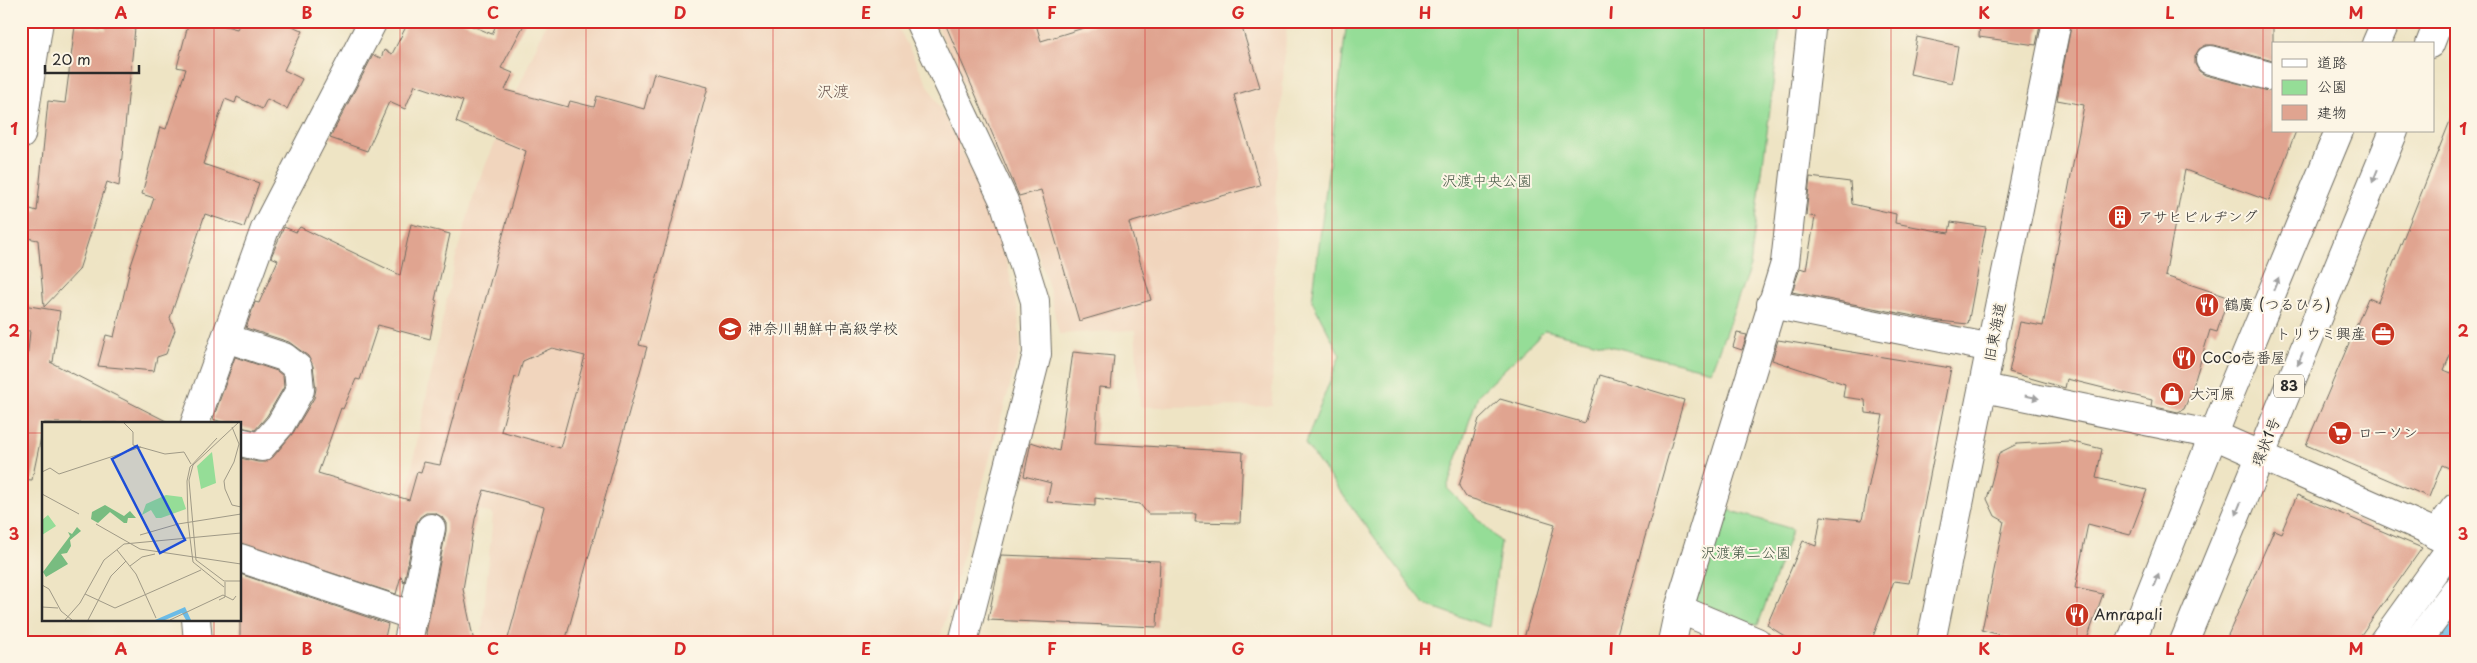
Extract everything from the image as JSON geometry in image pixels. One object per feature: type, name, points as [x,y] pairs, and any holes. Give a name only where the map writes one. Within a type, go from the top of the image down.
[{"type":"main road","points":[[21,135],[38,21]]},
{"type":"main road","points":[[195,422],[265,229],[373,21]]},
{"type":"main road","points":[[919,21],[1004,201],[1035,301],[1037,354],[963,642]]},
{"type":"main road","points":[[1672,642],[1679,609],[1785,263],[1812,21]]},
{"type":"main road","name":"旧東海道","points":[[1932,642],[2057,21]]},
{"type":"main road","points":[[2377,42],[2386,21]]},
{"type":"main road","points":[[2431,42],[2439,21]]},
{"type":"main road","points":[[2210,60],[2272,78]]},
{"type":"main road","points":[[2131,642],[2338,132]]},
{"type":"main road","name":"環状1号","points":[[2184,642],[2394,132]]},
{"type":"main road","points":[[1771,304],[1992,348]]},
{"type":"main road","points":[[226,338],[284,357],[298,368],[300,390],[280,425],[261,447],[241,442]]},
{"type":"main road","points":[[1984,388],[2214,435],[2448,542]]},
{"type":"main road","points":[[2383,642],[2448,542],[2456,507]]},
{"type":"main road","points":[[408,642],[431,528]]},
{"type":"main road","points":[[241,558],[414,616]]},
{"type":"main road","points":[[2417,642],[2450,598]]},
{"type":"main road","points":[[1679,609],[1757,642]]},
{"type":"main road","points":[[196,620],[198,642]]},
{"type":"shaded area","name":"神奈川朝鮮中高級学校","points":[[547,21],[895,21],[996,217],[1018,309],[1020,349],[939,642],[481,642],[493,514],[407,490],[455,260],[477,185]]},
{"type":"shaded area","points":[[935,21],[1287,21],[1276,184],[1272,406],[1140,407],[1135,330],[1059,334],[1049,288],[1026,218]]},
{"type":"green space","name":"沢渡中央公園","points":[[1347,21],[1781,21],[1750,267],[1711,371],[1545,330],[1478,395],[1447,488],[1501,542],[1489,627],[1424,604],[1305,444],[1340,355],[1312,301]]},
{"type":"green space","name":"沢渡第二公園","points":[[1722,508],[1792,529],[1758,625],[1693,600]]},
{"type":"water","points":[[2456,559],[2456,642],[2396,642]]},
{"type":"building","points":[[106,21],[135,28],[119,186],[107,182],[79,270],[44,307],[38,240],[22,237],[27,208],[37,211],[48,101],[65,103],[75,26],[106,30]]},
{"type":"building","points":[[189,21],[207,21],[237,29],[241,21],[282,21],[303,31],[284,70],[302,79],[287,109],[267,99],[262,109],[237,97],[235,103],[225,99],[203,164],[259,183],[244,227],[205,214],[170,318],[175,330],[166,354],[157,357],[154,371],[98,366],[106,335],[114,337],[130,268],[154,198],[142,194],[160,127],[166,129],[186,69],[177,67]]},
{"type":"building","points":[[409,21],[460,21],[492,34],[498,21],[526,21],[501,68],[513,73],[505,90],[568,107],[570,101],[594,107],[597,96],[644,109],[654,73],[708,87],[639,345],[647,347],[565,642],[507,642],[544,507],[484,490],[475,519],[463,589],[474,642],[430,642],[426,633],[446,531],[446,523],[442,517],[435,513],[426,513],[420,517],[416,524],[404,583],[401,576],[396,594],[241,543],[241,458],[266,462],[273,457],[293,433],[314,398],[316,389],[313,366],[308,356],[289,342],[246,328],[255,302],[259,303],[278,260],[271,257],[284,227],[296,232],[300,227],[400,275],[411,224],[450,234],[435,300],[437,301],[430,339],[378,325],[360,380],[356,379],[343,409],[341,408],[318,473],[409,500],[417,472],[421,473],[424,462],[440,465],[526,151],[456,122],[463,101],[415,85],[405,109],[389,102],[367,151],[330,138],[373,55],[381,58],[384,50],[392,54]],"holes":[[[552,348],[585,356],[560,448],[501,431],[515,377],[518,378],[523,361]]]},
{"type":"building","points":[[944,21],[1035,21],[1041,41],[1106,21],[1240,21],[1260,87],[1234,95],[1260,185],[1129,223],[1151,300],[1079,321],[1041,190],[1019,196]]},
{"type":"building","points":[[1980,21],[2041,21],[2036,45],[1979,37]]},
{"type":"building","points":[[2072,21],[2273,21],[2272,61],[2214,45],[2206,45],[2199,49],[2195,56],[2195,64],[2199,71],[2205,75],[2272,92],[2272,132],[2296,132],[2269,201],[2185,170],[2165,276],[2228,297],[2217,332],[2210,330],[2191,393],[2184,409],[2178,412],[2151,406],[2152,400],[2067,379],[2065,388],[2009,372],[2020,322],[2043,326],[2084,105],[2057,100]]},
{"type":"building","points":[[1917,37],[1958,46],[1952,83],[1910,74]]},
{"type":"building","points":[[2454,111],[2456,340],[2444,370],[2456,375],[2456,471],[2442,465],[2429,497],[2306,445],[2368,298],[2378,302]]},
{"type":"building","points":[[1810,177],[1850,182],[1852,204],[1896,214],[1895,223],[1949,233],[1951,222],[1986,227],[1968,324],[1939,321],[1792,292],[1800,268],[1806,270],[1815,217],[1806,215]]},
{"type":"building","points":[[23,305],[60,311],[53,362],[50,362],[168,422],[42,422],[42,432],[32,480],[21,479],[21,380],[25,381],[30,331],[21,330]]},
{"type":"building","points":[[1737,333],[1747,335],[1742,350],[1733,347]]},
{"type":"building","points":[[1778,340],[1951,368],[1909,583],[1894,581],[1871,642],[1794,642],[1767,625],[1803,541],[1816,546],[1821,516],[1862,520],[1883,415],[1866,413],[1865,400],[1843,397],[1845,384],[1772,360]]},
{"type":"building","points":[[1073,352],[1114,356],[1111,388],[1099,387],[1095,443],[1243,452],[1240,523],[1195,522],[1196,514],[1148,514],[1140,504],[1095,498],[1095,506],[1047,502],[1051,483],[1024,476],[1031,442],[1059,451]]},
{"type":"building","points":[[235,357],[277,371],[283,376],[284,387],[267,416],[255,430],[241,427],[241,422],[221,422],[213,419]]},
{"type":"building","points":[[1600,375],[1684,400],[1615,642],[1523,642],[1555,524],[1466,497],[1459,486],[1479,419],[1500,399],[1585,423]]},
{"type":"building","points":[[2069,441],[2102,449],[2096,478],[2147,490],[2130,535],[2088,524],[2075,588],[2103,594],[2086,642],[2025,642],[1982,630],[2004,521],[1995,516],[1987,499],[1999,453],[2017,444]]},
{"type":"building","points":[[2297,495],[2422,548],[2356,642],[2225,642],[2274,530],[2281,533]]},
{"type":"building","points":[[1001,555],[1160,561],[1157,627],[988,620]]},
{"type":"building","points":[[241,574],[388,624],[384,642],[240,642]]},
{"type":"place","name":"アサヒビルヂング","points":[[2120,217]]},
{"type":"place","name":"鶴廣 (つるひろ)","points":[[2207,305]]},
{"type":"place","name":"神奈川朝鮮中高級学校","points":[[730,329]]},
{"type":"place","name":"トリウミ興産","points":[[2383,334]]},
{"type":"place","name":"CoCo壱番屋","points":[[2184,358]]},
{"type":"place","name":"大河原","points":[[2172,394]]},
{"type":"place","name":"ローソン","points":[[2340,433]]},
{"type":"place","name":"Amrapali","points":[[2077,615]]},
{"type":"district","name":"沢渡","points":[[833,91]]}]
